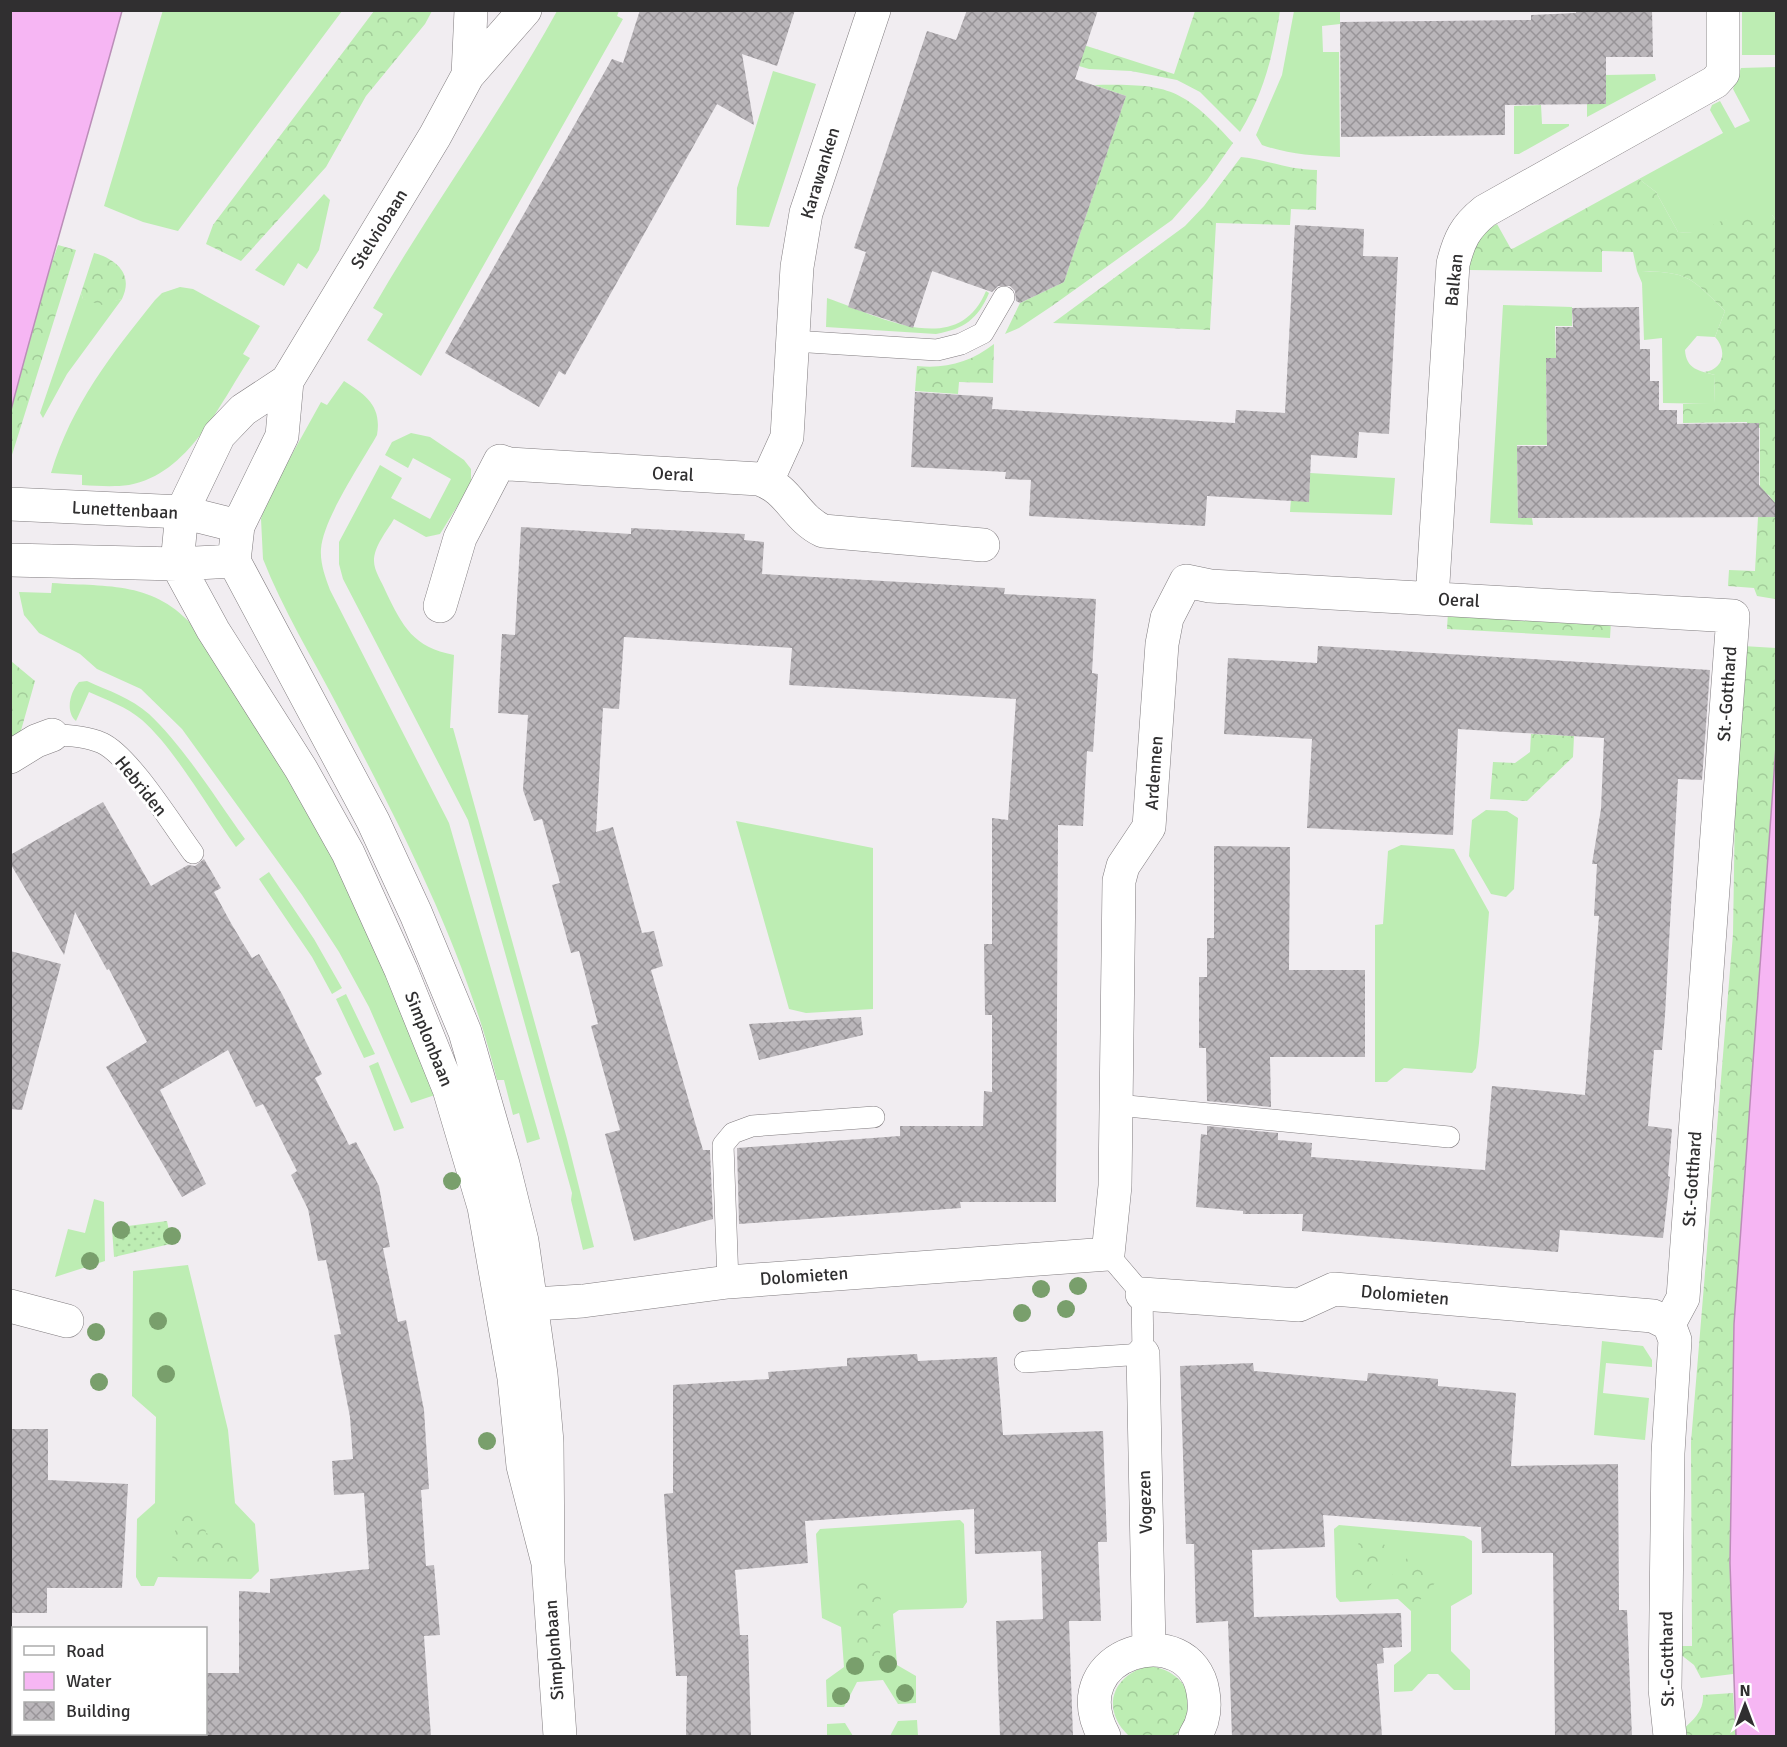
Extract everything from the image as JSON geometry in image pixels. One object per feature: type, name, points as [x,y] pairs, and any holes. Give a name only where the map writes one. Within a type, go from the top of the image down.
[{"type":"street","name":"Stelviobaan","points":[[468,75],[471,10]]},
{"type":"street","name":"Stelviobaan","points":[[234,561],[238,526],[282,436],[287,381],[435,136],[468,75],[525,10]]},
{"type":"street","name":"Karawanken","points":[[767,482],[787,438],[797,267],[806,213],[874,10]]},
{"type":"street","name":"Balkan","points":[[1432,599],[1453,264],[1460,239],[1470,223],[1485,211],[1714,82],[1723,73],[1723,10]]},
{"type":"street","name":"Stelviobaan","points":[[177,564],[182,512],[219,435],[243,410],[287,381]]},
{"type":"street","name":"Oeral","points":[[440,606],[460,538],[500,461],[509,464],[759,478],[785,494],[808,523],[823,531],[983,545]]},
{"type":"street","name":"Lunettenbaan","points":[[10,504],[182,512],[238,526]]},
{"type":"street","points":[[10,560],[58,563],[177,564],[234,561]]},
{"type":"street","name":"Simplonbaan","points":[[234,561],[373,821],[416,914],[465,1032],[503,1164],[522,1242],[532,1304],[547,1443],[548,1563],[560,1737]]},
{"type":"street","name":"Simplonbaan","points":[[177,564],[213,630],[301,769],[348,853],[401,970],[452,1100],[484,1207],[514,1378],[523,1466],[548,1563]]},
{"type":"street","name":"Oeral","points":[[1186,581],[1210,586],[1733,616]]},
{"type":"street","name":"Ardennen","points":[[1108,1254],[1115,1186],[1119,881],[1123,866],[1149,827],[1162,644],[1167,618],[1186,581]]},
{"type":"street","name":"St.-Gotthard","points":[[1670,1737],[1665,1689],[1667,1524],[1668,1454],[1675,1340],[1669,1324],[1683,1298],[1733,616]]},
{"type":"street","name":"Hebriden","points":[[10,757],[36,741],[52,735]]},
{"type":"street","name":"Dolomieten","points":[[500,1306],[601,1299],[728,1282],[1108,1254]]},
{"type":"street","name":"Dolomieten","points":[[1142,1294],[1299,1305],[1334,1289],[1653,1316],[1669,1324]]},
{"type":"street","points":[[10,1306],[67,1321]]},
{"type":"street","name":"Vogezen","points":[[1143,1354],[1149,1649]]},
{"type":"street","points":[[1104,1737],[1096,1722],[1093,1704],[1096,1687],[1105,1671],[1117,1660],[1132,1652],[1149,1649],[1167,1652],[1181,1659],[1194,1671],[1202,1685],[1205,1704],[1204,1720],[1195,1737]]},
{"type":"lane","points":[[793,341],[937,350],[961,344],[983,333],[1004,297]]},
{"type":"lane","name":"Hebriden","points":[[52,735],[74,735],[103,743],[124,760],[193,853]]},
{"type":"lane","points":[[1117,1105],[1449,1137]]},
{"type":"lane","points":[[728,1282],[723,1145],[733,1133],[752,1126],[874,1117]]},
{"type":"lane","points":[[1026,1362],[1143,1354],[1142,1294],[1108,1254]]},
{"type":"green space","points":[[163,10],[342,11],[178,231],[143,222],[104,206]]},
{"type":"green space","points":[[374,11],[432,11],[425,24],[366,96],[326,167],[241,261],[206,244],[213,225]]},
{"type":"green space","points":[[557,11],[619,11],[617,16],[623,19],[421,376],[367,340],[383,314],[373,308],[418,233],[513,86]]},
{"type":"green space","points":[[1195,11],[1280,11],[1266,73],[1255,103],[1240,132],[1200,92],[1177,80],[1131,71],[1089,69],[1032,52],[1040,31],[1174,74]]},
{"type":"green space","points":[[1294,11],[1340,11],[1340,24],[1322,26],[1323,52],[1339,52],[1340,157],[1281,151],[1262,145],[1256,135],[1282,75]]},
{"type":"green space","points":[[1742,11],[1776,11],[1776,55],[1742,55]]},
{"type":"green space","points":[[1776,67],[1776,220],[1772,215],[1725,220],[1702,233],[1678,232],[1656,192],[1639,179],[1723,133],[1710,110],[1712,105],[1720,101],[1735,128],[1750,121],[1733,89],[1741,68]]},
{"type":"green space","points":[[773,71],[816,84],[769,227],[736,225],[737,188]]},
{"type":"green space","points":[[1655,74],[1656,80],[1587,117],[1587,103],[1606,104],[1606,75]]},
{"type":"green space","points":[[1094,85],[1140,86],[1172,93],[1200,110],[1233,143],[1207,180],[1172,220],[1052,306],[1019,328],[1005,334],[1020,303],[1064,282],[1126,96]]},
{"type":"green space","points":[[1541,105],[1542,124],[1569,124],[1569,126],[1519,154],[1514,154],[1514,106]]},
{"type":"green space","points":[[1241,157],[1317,170],[1316,210],[1291,209],[1290,225],[1216,223],[1210,330],[1053,323],[1185,226],[1204,206]]},
{"type":"green space","points":[[1639,179],[1656,192],[1678,232],[1699,231],[1724,220],[1742,216],[1772,215],[1776,220],[1775,599],[1757,596],[1754,588],[1728,586],[1729,570],[1755,571],[1758,517],[1774,504],[1769,495],[1760,492],[1760,428],[1747,427],[1747,422],[1683,423],[1683,404],[1714,403],[1715,375],[1704,372],[1716,368],[1722,359],[1721,348],[1715,337],[1725,311],[1704,290],[1687,278],[1667,273],[1637,271],[1633,252],[1602,251],[1602,272],[1469,270],[1471,255],[1476,243],[1484,232],[1497,224],[1511,249]]},
{"type":"green space","points":[[324,194],[330,200],[319,250],[307,269],[298,263],[284,286],[255,270]]},
{"type":"green space","points":[[58,245],[76,250],[11,458],[11,410],[41,295]]},
{"type":"green space","points":[[94,253],[109,259],[121,269],[126,282],[122,299],[101,305],[83,299],[81,293]]},
{"type":"green space","points":[[1637,271],[1667,273],[1687,278],[1704,290],[1725,311],[1715,337],[1697,336],[1685,350],[1688,361],[1694,368],[1715,375],[1714,404],[1663,403],[1662,338],[1644,340],[1642,283]]},
{"type":"green space","points":[[180,287],[193,289],[260,326],[243,354],[250,358],[214,416],[185,452],[169,467],[150,478],[129,485],[94,486],[82,485],[82,475],[51,473],[70,425],[94,381],[155,300],[162,293]]},
{"type":"green space","points":[[986,291],[989,293],[975,316],[962,326],[946,332],[936,334],[826,327],[827,298],[892,322],[914,327],[936,328],[956,324],[973,312]]},
{"type":"green space","points":[[81,293],[83,299],[113,301],[122,299],[67,374],[43,418],[40,413]]},
{"type":"green space","points":[[1503,305],[1572,307],[1572,326],[1555,326],[1556,358],[1546,358],[1547,445],[1517,445],[1518,518],[1532,518],[1533,525],[1490,523]]},
{"type":"green space","points":[[994,344],[993,383],[959,382],[958,394],[915,391],[917,366],[928,367],[958,363]]},
{"type":"green space","points":[[344,381],[371,402],[377,416],[377,435],[328,522],[321,549],[323,570],[330,590],[449,823],[540,1139],[527,1143],[519,1113],[513,1115],[504,1080],[497,1080],[467,982],[428,888],[384,796],[289,615],[263,559],[261,519],[266,501],[321,402],[327,405]]},
{"type":"green space","points":[[411,433],[430,437],[464,460],[471,469],[471,484],[440,534],[426,537],[394,519],[378,544],[374,565],[392,604],[411,634],[428,647],[454,655],[450,728],[453,728],[567,1139],[594,1247],[583,1250],[571,1200],[572,1193],[468,820],[343,579],[339,564],[339,542],[380,465],[402,478],[391,498],[430,519],[451,479],[413,458],[408,468],[385,455],[392,442]]},
{"type":"green space","points":[[1310,473],[1395,478],[1392,515],[1290,512],[1291,499],[1309,502]]},
{"type":"green space","points":[[52,583],[130,589],[147,594],[164,602],[195,628],[333,851],[438,1094],[411,1103],[369,1007],[339,952],[302,895],[182,729],[141,689],[97,669],[80,654],[39,633],[24,615],[19,592],[51,593]]},
{"type":"green space","points":[[1448,612],[1611,622],[1610,638],[1447,629]]},
{"type":"green space","points":[[1743,646],[1776,648],[1776,746],[1734,1324],[1730,1563],[1733,1674],[1701,1678],[1694,1665],[1680,1654],[1679,1646],[1692,1646],[1691,1442],[1733,934],[1735,807]]},
{"type":"green space","points":[[11,661],[35,681],[20,734],[11,743]]},
{"type":"green space","points":[[87,681],[142,708],[162,727],[188,758],[245,839],[236,847],[167,747],[136,715],[89,692],[76,721],[71,713],[71,696],[79,682]]},
{"type":"green space","points":[[1531,734],[1574,736],[1573,757],[1527,801],[1490,799],[1493,762],[1515,763],[1530,752]]},
{"type":"green space","points":[[1486,810],[1507,811],[1518,818],[1514,889],[1506,897],[1491,894],[1469,856],[1472,820]]},
{"type":"green space","points":[[736,821],[873,848],[873,1009],[806,1013],[789,1009]]},
{"type":"green space","points":[[1401,845],[1454,849],[1489,912],[1479,1043],[1476,1068],[1472,1073],[1404,1068],[1387,1082],[1375,1082],[1375,925],[1383,924],[1388,851]]},
{"type":"green space","points":[[269,872],[314,939],[342,988],[332,994],[312,957],[259,879]]},
{"type":"green space","points":[[346,994],[375,1054],[364,1058],[336,999]]},
{"type":"green space","points":[[378,1062],[404,1128],[394,1131],[369,1066]]},
{"type":"green space","points":[[94,1199],[104,1202],[105,1261],[55,1277],[68,1229],[85,1233]]},
{"type":"green space","points":[[167,1221],[169,1231],[176,1232],[176,1239],[169,1241],[170,1244],[114,1257],[112,1228]]},
{"type":"green space","points":[[188,1265],[228,1430],[235,1503],[255,1524],[259,1571],[251,1579],[158,1577],[154,1586],[141,1586],[136,1577],[137,1519],[155,1503],[156,1417],[132,1396],[133,1271]]},
{"type":"green space","points":[[1602,1341],[1643,1346],[1652,1360],[1652,1367],[1606,1363],[1603,1393],[1649,1398],[1645,1440],[1594,1435]]},
{"type":"green space","points":[[184,1511],[203,1515],[206,1533],[241,1544],[240,1564],[172,1561],[175,1531]]},
{"type":"green space","points":[[960,1520],[964,1524],[967,1602],[963,1608],[899,1610],[893,1614],[897,1665],[916,1676],[916,1703],[898,1704],[883,1680],[857,1682],[844,1707],[827,1707],[826,1680],[844,1667],[841,1627],[822,1618],[816,1534],[820,1529]]},
{"type":"green space","points":[[1339,1525],[1464,1536],[1472,1541],[1472,1594],[1451,1606],[1451,1651],[1470,1670],[1470,1690],[1454,1690],[1438,1674],[1428,1674],[1412,1691],[1394,1692],[1394,1665],[1411,1651],[1411,1611],[1398,1599],[1340,1602],[1336,1597],[1334,1529]]},
{"type":"green space","points":[[1363,1534],[1389,1547],[1368,1591],[1342,1578]]},
{"type":"green space","points":[[1407,1558],[1435,1583],[1411,1610],[1383,1586]]},
{"type":"green space","points":[[855,1575],[881,1575],[880,1659],[856,1660]]},
{"type":"green space","points":[[1148,1666],[1173,1674],[1182,1682],[1187,1692],[1190,1703],[1189,1714],[1175,1736],[1129,1736],[1115,1716],[1114,1695],[1118,1686],[1135,1671]]},
{"type":"green space","points":[[1733,1693],[1736,1736],[1684,1736],[1683,1729],[1698,1714],[1703,1695]]},
{"type":"green space","points":[[917,1720],[918,1736],[890,1736],[898,1721]]},
{"type":"green space","points":[[845,1723],[853,1736],[827,1736],[827,1724]]},
{"type":"water","points":[[11,10],[122,11],[11,410]]},
{"type":"water","points":[[1776,746],[1776,1736],[1736,1736],[1730,1563],[1734,1324]]},
{"type":"building","points":[[640,10],[795,10],[777,66],[742,54],[754,125],[717,104],[565,375],[559,371],[539,407],[445,353],[612,59],[623,63]]},
{"type":"building","points":[[967,10],[1098,10],[1075,79],[1126,96],[1064,282],[1020,303],[1016,301],[1015,291],[1010,286],[998,286],[992,292],[932,271],[913,328],[848,307],[866,252],[854,248],[927,31],[956,40]]},
{"type":"building","points":[[1576,10],[1652,10],[1653,57],[1606,57],[1606,104],[1505,105],[1505,135],[1341,137],[1340,22],[1531,20],[1531,15],[1576,13]]},
{"type":"building","points":[[1295,225],[1364,229],[1363,256],[1398,257],[1389,434],[1359,432],[1357,458],[1311,455],[1309,502],[1207,496],[1205,526],[1029,516],[1031,480],[1005,479],[1006,472],[911,467],[915,392],[993,397],[992,409],[1235,423],[1236,410],[1285,413]]},
{"type":"building","points":[[1639,307],[1640,349],[1650,349],[1650,381],[1659,381],[1659,410],[1677,410],[1677,424],[1759,423],[1759,485],[1776,504],[1776,517],[1518,518],[1517,446],[1547,446],[1546,358],[1556,358],[1556,327],[1573,327],[1572,308]]},
{"type":"building","points":[[521,527],[631,534],[631,528],[745,534],[744,540],[764,542],[762,574],[1005,588],[1004,594],[1096,599],[1092,673],[1098,674],[1093,752],[1087,751],[1083,826],[1058,825],[1056,1202],[960,1202],[961,1208],[739,1224],[737,1148],[900,1136],[900,1126],[983,1126],[984,1091],[992,1092],[992,1015],[985,1015],[984,944],[992,944],[992,818],[1008,820],[1016,699],[789,685],[792,648],[624,637],[619,709],[603,708],[596,832],[613,827],[642,933],[654,931],[663,966],[651,970],[703,1150],[710,1150],[713,1219],[634,1241],[605,1134],[620,1130],[591,1026],[598,1024],[579,951],[571,953],[552,885],[560,883],[542,819],[534,821],[523,790],[528,715],[498,713],[502,634],[515,635]]},
{"type":"building","points":[[1318,646],[1710,670],[1702,780],[1678,779],[1662,1050],[1654,1050],[1648,1126],[1672,1129],[1668,1176],[1670,1177],[1663,1238],[1560,1230],[1558,1252],[1302,1231],[1303,1214],[1243,1214],[1243,1211],[1196,1207],[1201,1134],[1207,1135],[1207,1126],[1278,1133],[1278,1140],[1312,1143],[1311,1157],[1485,1170],[1492,1086],[1585,1095],[1599,916],[1594,916],[1597,864],[1592,864],[1601,809],[1604,738],[1458,729],[1453,835],[1307,828],[1312,739],[1224,734],[1228,658],[1317,663]]},
{"type":"building","points":[[103,802],[151,886],[188,865],[195,866],[204,859],[221,888],[214,892],[232,925],[252,958],[259,954],[282,994],[322,1074],[315,1078],[349,1145],[356,1142],[379,1186],[390,1247],[383,1248],[398,1322],[406,1320],[424,1410],[429,1489],[421,1490],[426,1566],[434,1565],[440,1635],[424,1636],[431,1737],[206,1737],[207,1673],[239,1673],[239,1591],[270,1593],[270,1579],[369,1569],[364,1493],[334,1495],[332,1461],[353,1459],[350,1417],[334,1335],[341,1334],[326,1260],[318,1261],[308,1209],[291,1175],[297,1171],[263,1104],[256,1107],[228,1050],[160,1090],[206,1184],[182,1197],[106,1067],[147,1042],[109,969],[107,970],[75,912],[64,955],[10,863],[10,855]]},
{"type":"building","points":[[1214,846],[1290,847],[1289,970],[1365,970],[1365,1057],[1270,1057],[1271,1107],[1207,1101],[1206,1048],[1199,1048],[1199,977],[1207,977],[1207,938],[1214,938]]},
{"type":"building","points":[[10,951],[61,964],[22,1110],[10,1109]]},
{"type":"building","points":[[861,1017],[863,1035],[759,1060],[749,1024]]},
{"type":"building","points":[[917,1354],[918,1361],[997,1357],[1003,1435],[1103,1431],[1107,1542],[1098,1542],[1101,1621],[1069,1621],[1073,1737],[1000,1737],[996,1621],[1043,1619],[1041,1551],[975,1554],[974,1509],[805,1521],[808,1563],[735,1570],[740,1635],[748,1635],[751,1737],[686,1737],[687,1676],[676,1676],[664,1494],[673,1493],[673,1385],[769,1379],[768,1372],[847,1366],[847,1358]]},
{"type":"building","points":[[1253,1363],[1254,1371],[1367,1381],[1368,1373],[1438,1379],[1438,1386],[1516,1393],[1511,1466],[1618,1464],[1619,1610],[1627,1610],[1632,1737],[1555,1737],[1553,1553],[1482,1553],[1481,1527],[1323,1515],[1325,1547],[1252,1550],[1254,1617],[1401,1613],[1402,1647],[1383,1648],[1384,1663],[1377,1664],[1382,1737],[1232,1737],[1228,1621],[1196,1623],[1194,1544],[1186,1544],[1180,1366]]},
{"type":"building","points":[[10,1429],[48,1429],[48,1480],[128,1484],[122,1588],[47,1588],[47,1613],[10,1613]]}]
